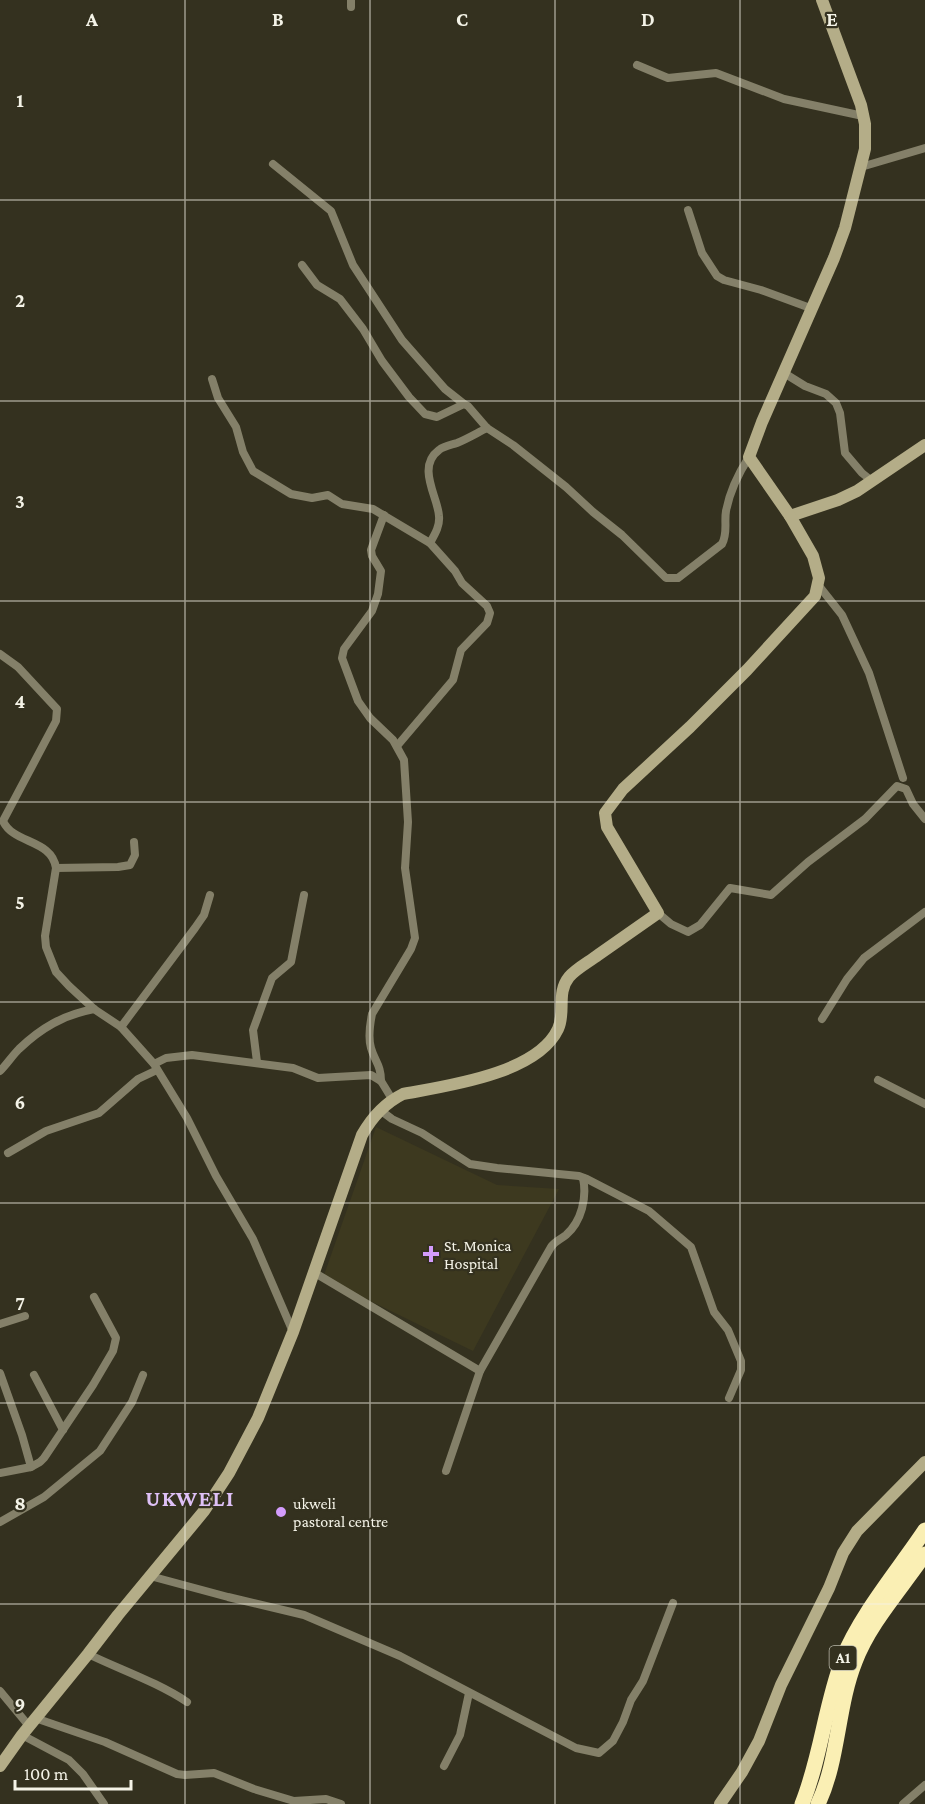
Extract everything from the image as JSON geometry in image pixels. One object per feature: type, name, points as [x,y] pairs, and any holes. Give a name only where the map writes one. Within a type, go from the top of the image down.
[{"type":"highway","name":"A1","points":[[802,1804],[819,1752],[840,1666],[856,1630],[925,1530]]},
{"type":"highway","name":"A1","points":[[818,1804],[830,1765],[848,1682],[859,1651],[925,1554]]},
{"type":"street","points":[[273,164],[331,211],[349,257],[402,340],[445,389],[464,404],[487,428],[513,445],[561,483],[622,535],[661,574],[670,579],[684,574],[722,544],[726,537],[725,514],[735,481],[749,457],[813,309],[845,228],[865,149],[863,116],[822,0]]},
{"type":"street","points":[[637,65],[668,78],[716,73],[784,99],[863,116]]},
{"type":"street","points":[[861,167],[925,148]]},
{"type":"street","points":[[688,210],[702,253],[717,276],[813,309]]},
{"type":"street","points":[[302,265],[316,285],[340,299],[363,329],[400,387],[425,414],[437,417],[464,404]]},
{"type":"street","points":[[784,373],[805,386],[826,394],[836,403],[840,413],[845,453],[872,481]]},
{"type":"street","points":[[212,379],[218,398],[236,427],[243,452],[253,471],[291,494],[312,498],[328,495],[342,504],[366,507],[384,515],[430,543],[455,571],[468,591],[487,606],[490,616],[487,623],[461,650],[453,680],[397,746]]},
{"type":"street","points":[[430,543],[439,521],[429,483],[434,454],[445,446],[458,443],[487,428]]},
{"type":"street","points":[[790,516],[857,491],[925,445]]},
{"type":"street","points":[[749,457],[790,516],[813,556],[818,568],[819,586],[815,596],[747,670],[623,789],[608,808],[604,820],[607,827],[658,913],[671,924],[688,932],[700,925],[730,888],[763,895],[774,893],[808,862],[865,819],[897,786],[906,789],[913,804],[925,819]]},
{"type":"street","points":[[384,515],[371,550],[381,571],[378,594],[372,611],[349,642],[342,657],[358,701],[370,718],[397,746],[405,765],[408,822],[405,868],[415,938],[411,949],[372,1014],[370,1045],[380,1067],[381,1081],[392,1099]]},
{"type":"street","points":[[819,586],[842,615],[869,673],[903,778]]},
{"type":"street","points":[[0,654],[18,668],[57,709],[58,713],[51,732],[3,821],[8,829],[48,851],[55,860],[56,868],[45,947],[56,972],[94,1009],[121,1027],[155,1067],[187,1118],[216,1176],[253,1239],[293,1332]]},
{"type":"street","points":[[56,868],[130,865],[135,855],[134,842]]},
{"type":"street","points":[[121,1027],[204,915],[210,895]]},
{"type":"street","points":[[256,1062],[253,1030],[272,978],[291,962],[295,951],[304,895]]},
{"type":"street","points":[[822,1019],[847,979],[864,958],[925,912]]},
{"type":"street","points":[[0,1766],[117,1615],[204,1511],[229,1473],[258,1418],[293,1332],[362,1135],[368,1124],[392,1099],[403,1094],[482,1078],[508,1070],[530,1057],[553,1039],[559,1028],[561,996],[569,978],[658,913]]},
{"type":"street","points":[[0,1071],[18,1050],[54,1021],[94,1009]]},
{"type":"street","points":[[8,1153],[46,1131],[99,1113],[138,1078],[166,1058],[192,1055],[293,1068],[318,1078],[371,1075],[381,1081]]},
{"type":"street","points":[[878,1080],[925,1104]]},
{"type":"street","points":[[380,1110],[397,1122],[422,1133],[470,1164],[583,1178],[638,1204],[691,1247],[714,1312],[728,1330],[741,1361],[741,1370],[729,1398]]},
{"type":"street","points":[[446,1471],[480,1371],[551,1247],[567,1234],[582,1209],[585,1198],[583,1178]]},
{"type":"street","points":[[315,1273],[480,1371]]},
{"type":"street","points":[[0,1473],[31,1467],[44,1458],[93,1385],[116,1342],[114,1332],[94,1297]]},
{"type":"street","points":[[0,1324],[26,1316]]},
{"type":"street","points":[[0,1373],[31,1467]]},
{"type":"street","points":[[0,1522],[44,1497],[99,1450],[132,1402],[143,1375]]},
{"type":"street","points":[[34,1376],[63,1430]]},
{"type":"street","points":[[720,1804],[742,1772],[759,1741],[781,1685],[830,1588],[843,1553],[857,1531],[925,1462]]},
{"type":"street","points":[[150,1576],[304,1615],[400,1656],[576,1748],[599,1753],[613,1741],[623,1722],[631,1700],[643,1681],[673,1603]]},
{"type":"street","points":[[88,1654],[126,1673],[164,1688],[187,1702]]},
{"type":"street","points":[[0,1691],[29,1726],[83,1774],[104,1804]]},
{"type":"street","points":[[444,1766],[460,1735],[469,1693]]},
{"type":"street","points":[[29,1726],[105,1742],[177,1774],[214,1773],[254,1789],[294,1800],[326,1799],[341,1804]]},
{"type":"street","points":[[903,1804],[925,1785]]},
{"type":"shaded area","points":[[376,1127],[497,1185],[559,1189],[473,1351],[323,1278]]},
{"type":"place","name":"St. Monica Hospital","points":[[431,1254]]},
{"type":"place","name":"ukweli pastoral centre","points":[[281,1512]]},
{"type":"district","name":"UKWELI","points":[[190,1498]]}]
